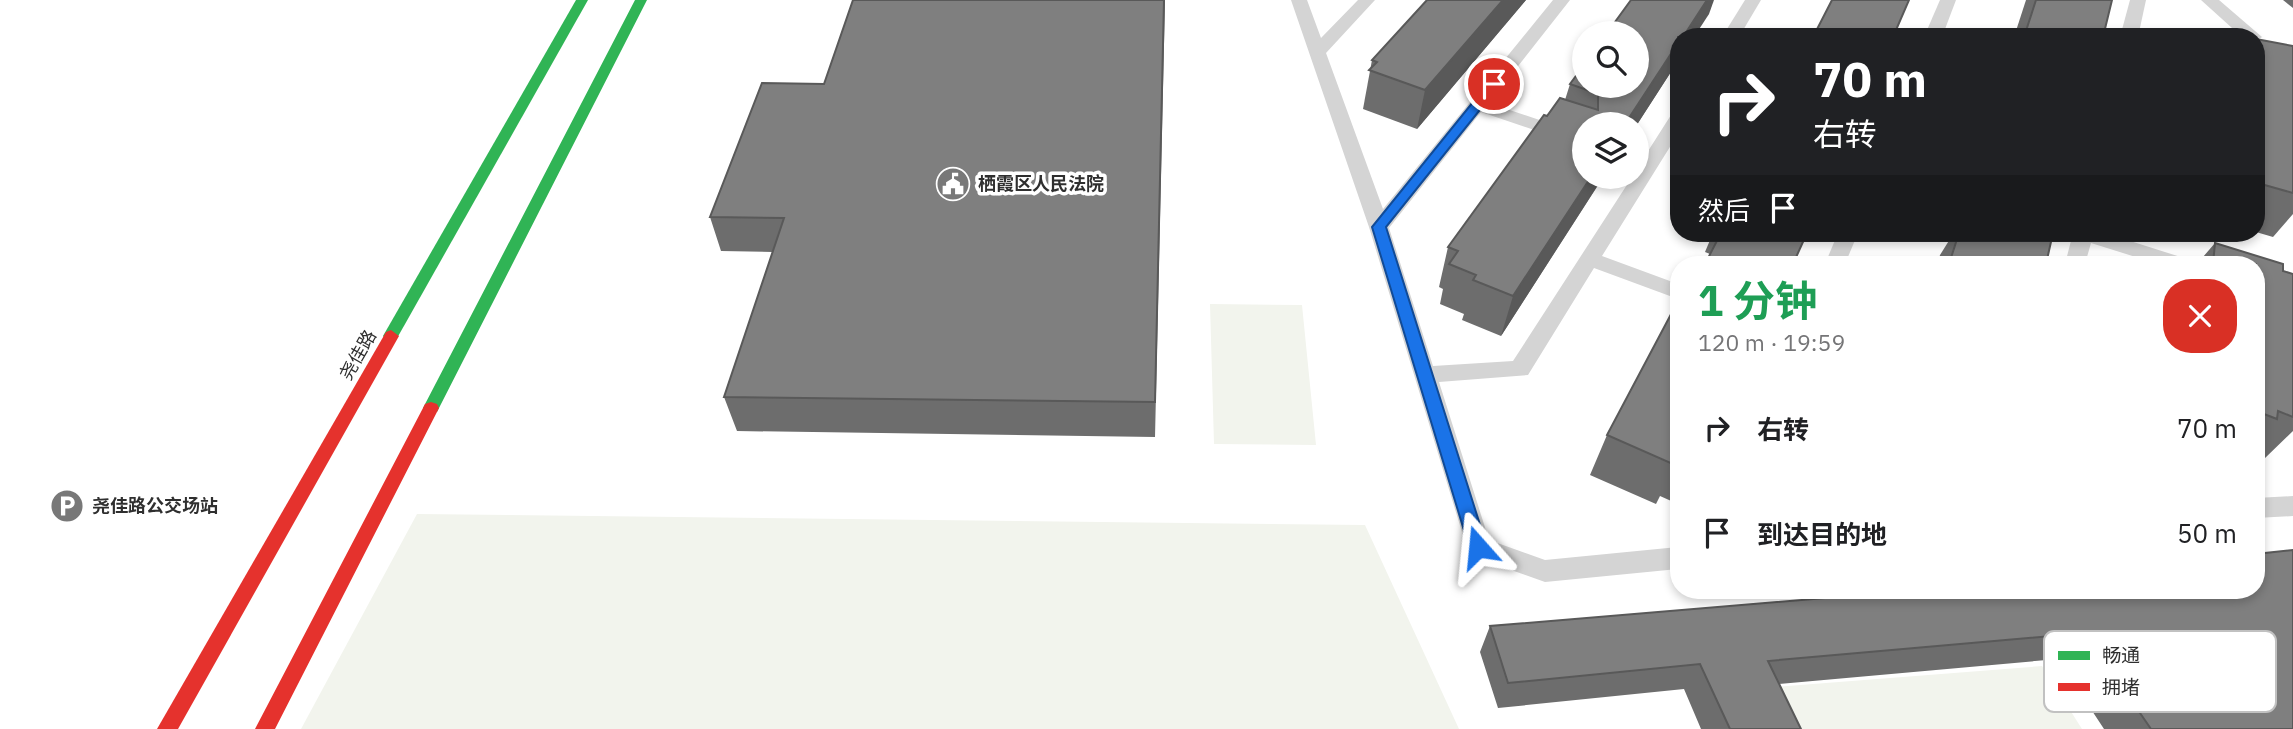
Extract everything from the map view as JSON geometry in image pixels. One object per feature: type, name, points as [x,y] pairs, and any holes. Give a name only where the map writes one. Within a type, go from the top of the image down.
[{"type":"main road","name":"尧佳路","points":[[167,729],[582,0]]},
{"type":"main road","points":[[265,729],[640,0]]},
{"type":"lane","points":[[1299,0],[1379,227],[1478,547],[1545,571],[1670,559]]},
{"type":"lane","points":[[1316,54],[1367,0]]},
{"type":"lane","points":[[1379,227],[1562,0]]},
{"type":"lane","points":[[1736,28],[1753,0]]},
{"type":"lane","points":[[1937,28],[1948,0]]},
{"type":"lane","points":[[2131,28],[2138,0]]},
{"type":"lane","points":[[2209,0],[2242,28]]},
{"type":"lane","points":[[1478,105],[1572,137]]},
{"type":"lane","points":[[1649,154],[1670,129]]},
{"type":"lane","points":[[1423,375],[1521,369],[1590,258],[1628,189]]},
{"type":"lane","points":[[2111,242],[2155,256]]},
{"type":"lane","points":[[1590,258],[1670,289]]},
{"type":"lane","points":[[2265,508],[2293,506]]},
{"type":"shaded area","points":[[1210,304],[1302,305],[1316,445],[1214,444]]},
{"type":"shaded area","points":[[417,514],[1365,525],[1459,729],[301,729]]},
{"type":"shaded area","points":[[2042,666],[2044,712],[2071,712],[2082,729],[1780,729],[1761,688]]},
{"type":"building","name":"栖霞区人民法院","points":[[853,0],[1164,0],[1155,402],[724,397],[784,218],[710,217],[762,83],[824,84]]},
{"type":"building","points":[[1427,0],[1503,0],[1425,90],[1369,70],[1377,62],[1372,60]]},
{"type":"building","points":[[1631,0],[1707,0],[1689,28],[1670,28],[1670,55],[1649,87],[1649,21],[1616,21]]},
{"type":"building","points":[[1832,0],[1909,0],[1897,28],[1818,28]]},
{"type":"building","points":[[2036,0],[2112,0],[2105,28],[2027,28]]},
{"type":"building","points":[[2265,41],[2293,46],[2293,193],[2265,185]]},
{"type":"building","points":[[1560,98],[1598,110],[1598,98],[1642,98],[1633,112],[1572,112],[1572,189],[1583,189],[1513,296],[1473,280],[1476,275],[1449,264],[1458,251],[1448,247],[1544,115],[1547,116]]},
{"type":"building","points":[[1716,242],[1803,242],[1797,256],[1709,256]]},
{"type":"building","points":[[1956,242],[2051,242],[2048,256],[1952,256]]},
{"type":"building","points":[[2215,243],[2257,256],[2214,256]]},
{"type":"building","points":[[2265,258],[2283,264],[2283,271],[2293,274],[2293,417],[2278,411],[2277,419],[2265,414]]},
{"type":"building","points":[[1670,316],[1670,463],[1607,435]]},
{"type":"building","points":[[2293,550],[2293,729],[2151,729],[2139,712],[2276,712],[2276,631],[2044,631],[2044,637],[1768,661],[1801,729],[1730,729],[1700,664],[1508,683],[1490,626],[1812,599],[2265,599],[2265,553]]},
{"type":"traffic: fast","points":[[391,336],[582,0]]},
{"type":"traffic: fast","points":[[431,408],[641,0]]},
{"type":"traffic: jam","points":[[167,729],[391,336]]},
{"type":"traffic: jam","points":[[265,729],[431,408]]},
{"type":"place","name":"栖霞区人民法院","points":[[953,184]]},
{"type":"place","name":"尧佳路公交场站","points":[[67,506]]},
{"type":"route","points":[[1478,547],[1379,227],[1494,84]]}]
